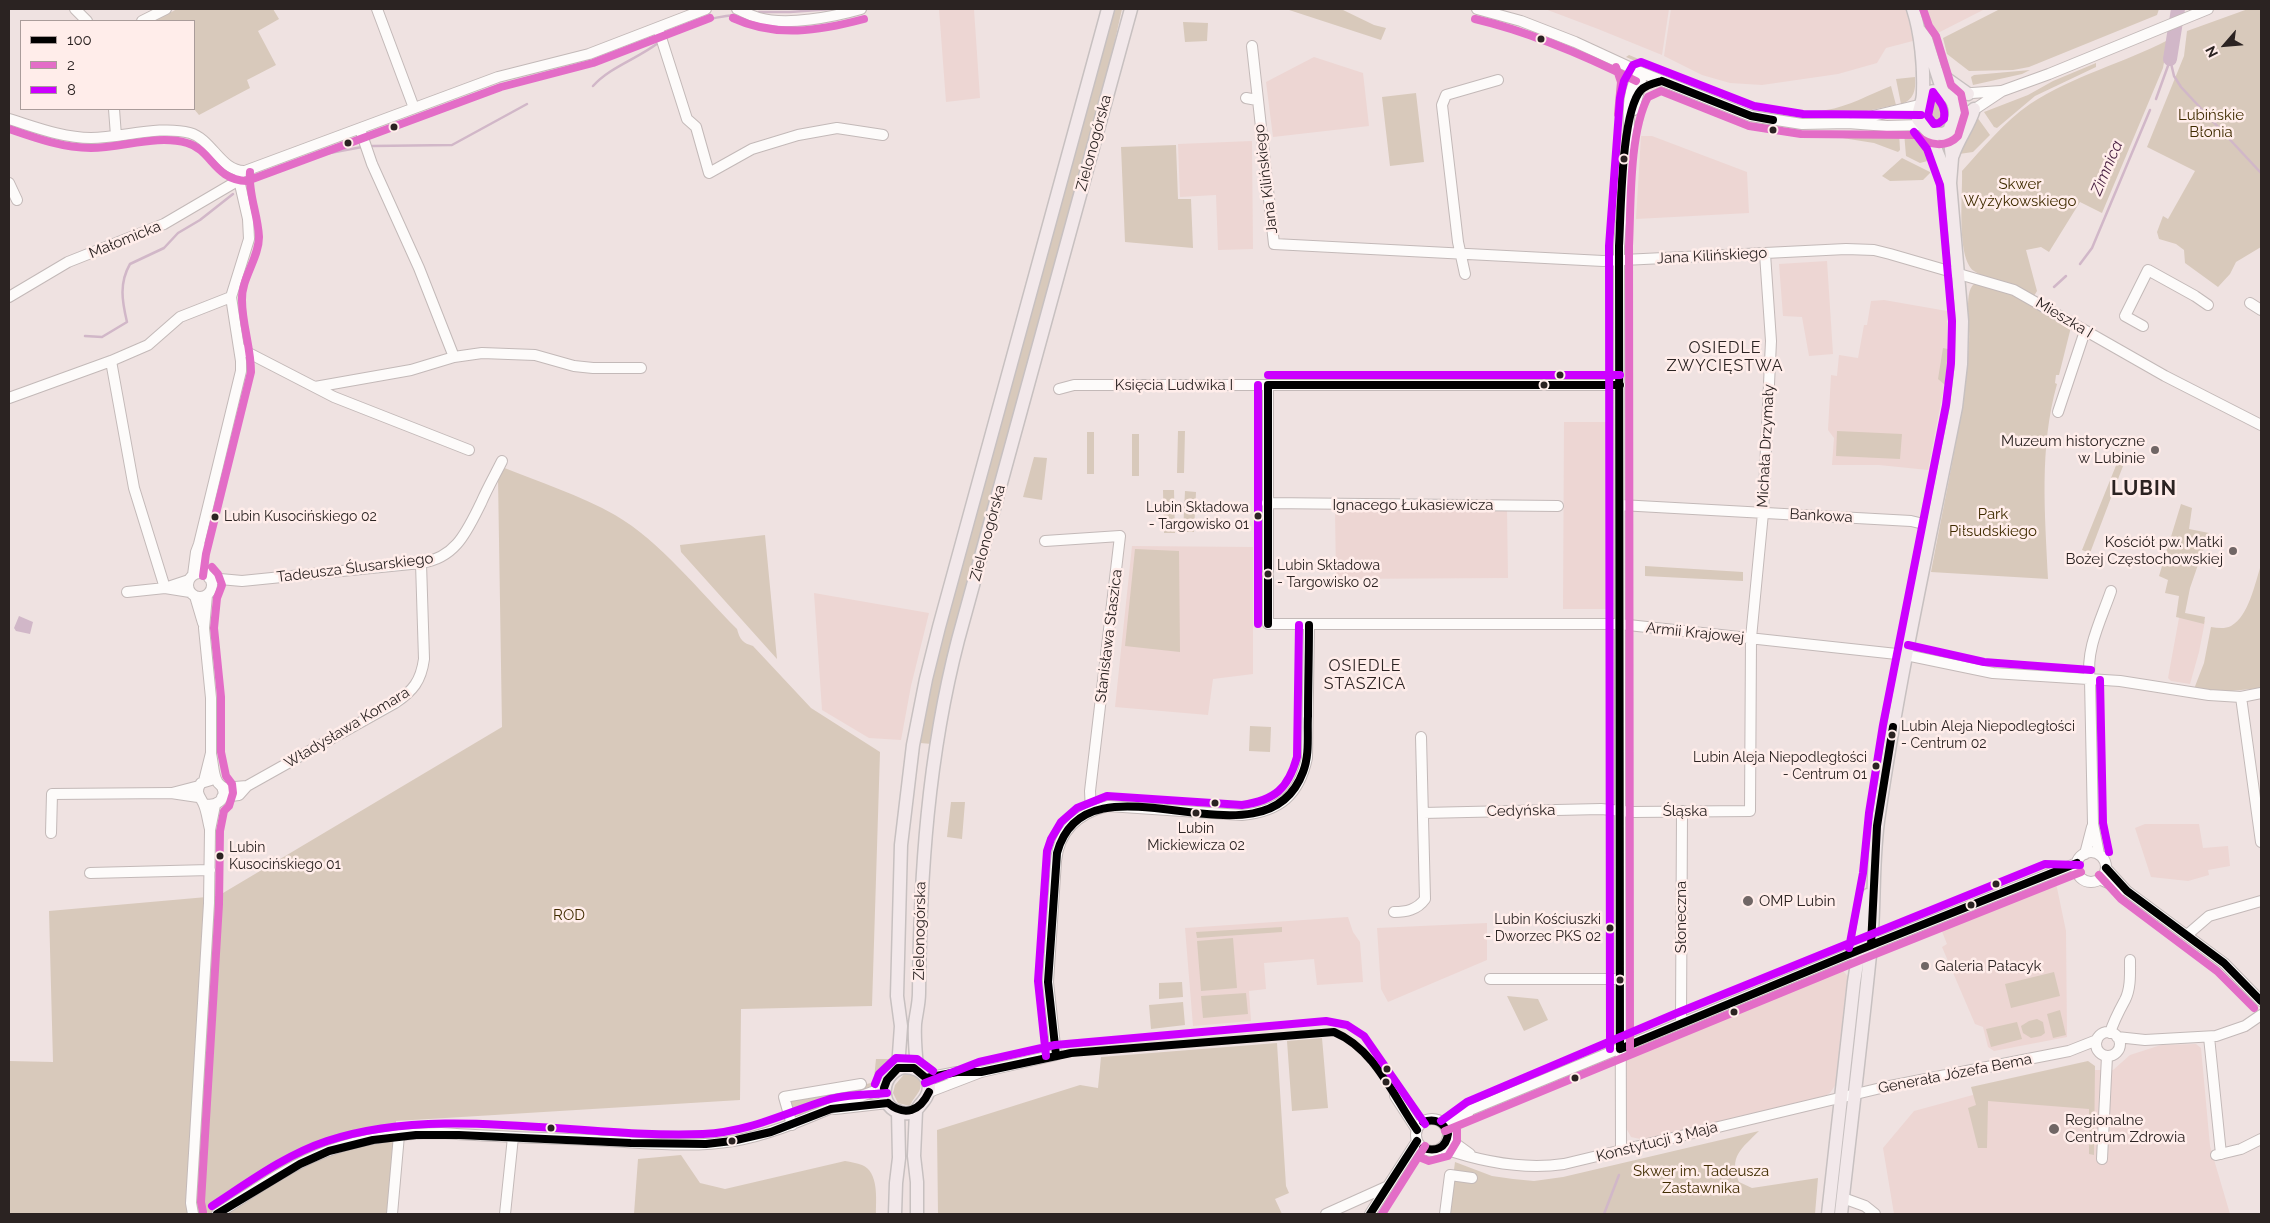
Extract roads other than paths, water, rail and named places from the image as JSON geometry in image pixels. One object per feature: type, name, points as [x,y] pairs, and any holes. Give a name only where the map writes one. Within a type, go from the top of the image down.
[{"type":"main road","name":"Zielonogórska","points":[[898,1068],[901,1026],[897,996],[900,859],[910,764],[921,703],[936,640],[1108,9]]},
{"type":"main road","name":"Zielonogórska","points":[[921,1073],[915,1026],[919,997],[923,846],[931,775],[942,708],[957,646],[1131,9]]},
{"type":"main road","points":[[1913,9],[1920,31],[1921,100],[1918,119],[1925,129],[1950,183]]},
{"type":"main road","points":[[1828,1214],[1858,950],[1872,874],[1879,815],[1906,655],[1956,407],[1961,364],[1962,320],[1950,183],[1954,104],[1947,94],[1926,39],[1920,31]]},
{"type":"main road","points":[[1937,72],[1968,94]]},
{"type":"main road","points":[[1921,100],[1936,90],[1947,94]]},
{"type":"main road","points":[[1952,158],[1974,109]]},
{"type":"main road","points":[[1925,129],[1943,134],[1952,125]]},
{"type":"main road","points":[[1841,1214],[1871,945],[1873,919],[1872,874]]},
{"type":"main road","points":[[895,1214],[899,1158],[893,1107],[884,1088],[885,1082],[898,1068],[911,1067],[921,1073],[929,1092],[916,1111],[914,1156],[917,1182],[917,1214]]},
{"type":"main road","points":[[893,1107],[910,1113],[916,1111]]},
{"type":"street","points":[[75,9],[86,20]]},
{"type":"street","points":[[144,20],[166,9]]},
{"type":"street","points":[[377,9],[414,108]]},
{"type":"street","name":"Małomicka","points":[[9,297],[68,262],[164,224],[249,170],[513,73],[586,56],[706,9]]},
{"type":"street","points":[[737,9],[760,18],[779,20],[827,16],[861,9]]},
{"type":"street","points":[[1477,9],[1496,11],[1575,42],[1640,72],[1752,116],[1802,124],[1848,123],[1925,129]]},
{"type":"street","points":[[1952,125],[2002,91],[2208,9]]},
{"type":"street","points":[[658,28],[687,119],[696,126],[709,173],[752,149],[798,135],[837,128],[883,135]]},
{"type":"street","name":"Jana Kilińskiego","points":[[1252,46],[1274,244],[1620,261],[1846,249],[1874,250],[1958,273]]},
{"type":"street","points":[[1624,64],[1635,93]]},
{"type":"street","points":[[1621,1150],[1619,979],[1620,261],[1621,216],[1629,128],[1628,110],[1635,93],[1634,82],[1640,72]]},
{"type":"street","points":[[1465,274],[1447,158],[1442,105],[1446,96],[1498,80]]},
{"type":"street","points":[[1635,93],[1662,80]]},
{"type":"street","points":[[1947,94],[2002,91]]},
{"type":"street","points":[[1246,98],[1257,100]]},
{"type":"street","points":[[1848,123],[1921,100]]},
{"type":"street","points":[[114,110],[116,136]]},
{"type":"street","points":[[9,119],[70,136],[91,138],[171,131],[192,134],[205,141],[239,175],[248,220],[249,239],[231,297],[241,371],[191,578],[192,594],[204,628],[211,698],[210,753],[202,784],[201,801],[210,830]]},
{"type":"street","points":[[360,129],[370,159],[419,268],[454,357]]},
{"type":"street","points":[[9,184],[17,200]]},
{"type":"street","name":"Michała Drzymały","points":[[1750,811],[1751,638],[1763,513],[1771,340],[1765,254]]},
{"type":"street","points":[[2143,326],[2125,316],[2148,270],[2196,296],[2208,305]]},
{"type":"street","name":"Mieszka I","points":[[1958,273],[2014,290],[2210,401],[2261,423]]},
{"type":"street","points":[[9,398],[110,361],[148,344],[180,317],[231,297]]},
{"type":"street","points":[[2250,303],[2261,310]]},
{"type":"street","points":[[2058,412],[2085,331]]},
{"type":"street","points":[[239,348],[315,387],[400,424],[469,450]]},
{"type":"street","points":[[315,387],[411,370],[454,357],[482,353],[504,352],[535,356],[574,366],[641,368]]},
{"type":"street","points":[[110,361],[134,488],[165,588],[127,592]]},
{"type":"street","name":"Księcia Ludwika I","points":[[1059,389],[1074,385],[1620,385]]},
{"type":"street","points":[[1267,504],[1268,385]]},
{"type":"street","name":"Tadeusza Ślusarskiego","points":[[165,588],[191,578],[207,576],[242,581],[421,563],[446,555],[462,539],[502,461]]},
{"type":"street","name":"Ignacego Łukasiewicza","points":[[1267,504],[1558,506]]},
{"type":"street","name":"Armii Krajowej","points":[[1267,504],[1268,624],[1619,624],[1906,655],[1994,673],[2120,681],[2190,693],[2240,697],[2261,693]]},
{"type":"street","name":"Bankowa","points":[[1620,506],[1911,521],[1932,526]]},
{"type":"street","name":"Stanisława Staszica","points":[[1045,541],[1120,536],[1090,792],[1091,811]]},
{"type":"street","points":[[200,544],[209,593],[204,628]]},
{"type":"street","name":"Władysława Komara","points":[[219,793],[247,786],[395,703],[415,687],[422,675],[424,659],[421,563]]},
{"type":"street","name":"Tadeusza Ślusarskiego","points":[[165,588],[192,594],[209,593],[242,581]]},
{"type":"street","points":[[2111,592],[2087,665],[2090,680],[2092,824],[2099,854],[2104,860],[2106,868],[2127,891],[2224,963],[2261,1001]]},
{"type":"street","points":[[929,1092],[981,1072],[1056,1055],[1048,982],[1057,853],[1062,836],[1068,827],[1091,811],[1108,806],[1242,815],[1263,812],[1278,805],[1293,793],[1303,776],[1308,758],[1309,625]]},
{"type":"street","points":[[2240,697],[2261,842]]},
{"type":"street","points":[[1394,912],[1411,910],[1425,899],[1421,737]]},
{"type":"street","points":[[193,1214],[191,1203],[210,870],[210,830],[219,793],[210,753]]},
{"type":"street","points":[[171,793],[202,784],[219,793]]},
{"type":"street","points":[[51,833],[52,794],[171,793],[201,801],[219,793]]},
{"type":"street","name":"Śląska","points":[[1619,811],[1750,811]]},
{"type":"street","name":"Cedyńska","points":[[1423,813],[1619,811]]},
{"type":"street","name":"Słoneczna","points":[[1680,1022],[1682,811]]},
{"type":"street","points":[[1420,1144],[1436,1151],[1442,1148],[1445,1130],[1460,1113],[1471,1111],[1680,1022],[2077,863],[2085,854],[2092,824]]},
{"type":"street","points":[[2085,854],[2094,852],[2099,854]]},
{"type":"street","points":[[2077,863],[2079,874]]},
{"type":"street","points":[[2099,879],[2106,868]]},
{"type":"street","points":[[90,873],[210,870]]},
{"type":"street","points":[[2049,873],[2079,874],[2090,881],[2099,879],[2127,891]]},
{"type":"street","points":[[2187,935],[2209,916],[2261,901]]},
{"type":"street","points":[[2114,1035],[2129,987],[2130,960]]},
{"type":"street","points":[[1490,979],[1619,979]]},
{"type":"street","points":[[2069,1052],[2097,1040],[2101,1035],[2145,1040],[2209,1037],[2226,1034],[2245,1026],[2261,1015]]},
{"type":"street","points":[[2114,1035],[2120,1043],[2119,1050]]},
{"type":"street","points":[[2209,1037],[2218,1155],[2241,1149],[2261,1139]]},
{"type":"street","points":[[2097,1040],[2103,1054],[2102,1159]]},
{"type":"street","points":[[2069,1052],[2114,1055],[2119,1050],[2145,1040]]},
{"type":"street","name":"Generała Józefa Bema","points":[[1841,1097],[2069,1052]]},
{"type":"street","points":[[921,1073],[981,1072]]},
{"type":"street","points":[[792,1125],[786,1110],[784,1097],[862,1084]]},
{"type":"street","points":[[217,1214],[294,1166],[313,1157],[373,1138],[441,1133],[706,1144],[754,1137],[792,1125],[851,1099],[884,1088]]},
{"type":"street","points":[[1370,1214],[1386,1187],[1420,1144],[1420,1126],[1396,1097]]},
{"type":"street","name":"Konstytucji 3 Maja","points":[[1442,1148],[1510,1166],[1540,1167],[1564,1164],[1841,1097]]},
{"type":"street","points":[[831,1109],[893,1107]]},
{"type":"street","points":[[1420,1126],[1435,1119],[1445,1130]]},
{"type":"street","name":"Konstytucji 3 Maja","points":[[1445,1130],[1473,1156]]},
{"type":"street","points":[[392,1214],[399,1135]]},
{"type":"street","points":[[505,1214],[512,1137]]},
{"type":"street","points":[[1444,1214],[1450,1175],[1472,1178]]},
{"type":"street","points":[[1326,1214],[1386,1187]]},
{"type":"street","points":[[1842,1198],[1865,1206],[1875,1214]]},
{"type":"waterway","points":[[759,12],[832,9]]},
{"type":"waterway","name":"Zimnica","points":[[2170,59],[2178,9]]},
{"type":"waterway","points":[[665,38],[699,22],[717,17],[736,15]]},
{"type":"waterway","points":[[593,86],[616,68],[658,43]]},
{"type":"waterway","points":[[2170,59],[2174,76],[2181,87],[2261,173]]},
{"type":"waterway","name":"Zimnica","points":[[2156,99],[2169,63]]},
{"type":"waterway","points":[[372,146],[452,145],[527,104]]},
{"type":"waterway","name":"Zimnica","points":[[2080,264],[2092,248],[2150,110]]},
{"type":"waterway","points":[[245,184],[277,169],[314,156],[362,147]]},
{"type":"waterway","points":[[85,336],[102,337],[127,322],[122,292],[124,278],[130,264],[164,248],[178,233],[200,220],[233,194]]},
{"type":"waterway","name":"Zimnica","points":[[2054,287],[2066,276]]},
{"type":"waterway","name":"Zimnica","points":[[1604,1214],[1619,1175]]},
{"type":"place","name":"Muzeum historyczne w Lubinie","points":[[2155,450]]},
{"type":"place","name":"Lubin Składowa - Targowisko 01","points":[[1258,516]]},
{"type":"place","name":"Lubin Kusocińskiego 02","points":[[215,517]]},
{"type":"place","name":"Kościół pw. Matki Bożej Częstochowskiej","points":[[2233,551]]},
{"type":"place","name":"Lubin Składowa - Targowisko 02","points":[[1268,574]]},
{"type":"place","name":"Lubin Aleja Niepodległości - Centrum 02","points":[[1892,735]]},
{"type":"place","name":"Lubin Aleja Niepodległości - Centrum 01","points":[[1876,766]]},
{"type":"place","name":"Lubin Mickiewicza 02","points":[[1196,813]]},
{"type":"place","name":"Lubin Kusocińskiego 01","points":[[220,856]]},
{"type":"place","name":"OMP Lubin","points":[[1748,901]]},
{"type":"place","name":"Lubin Kościuszki - Dworzec PKS 02","points":[[1610,928]]},
{"type":"place","name":"Galeria Pałacyk","points":[[1925,966]]},
{"type":"place","name":"Regionalne Centrum Zdrowia","points":[[2054,1129]]},
{"type":"district","name":"OSIEDLE ZWYCIĘSTWA","points":[[1725,357]]},
{"type":"district","name":"LUBIN","points":[[2144,489]]},
{"type":"district","name":"OSIEDLE STASZICA","points":[[1365,675]]},
{"type":"park label","name":"Lubińskie Błonia","points":[[2211,124]]},
{"type":"park label","name":"Skwer Wyżykowskiego","points":[[2020,192]]},
{"type":"park label","name":"Park Piłsudskiego","points":[[1993,522]]},
{"type":"park label","name":"ROD","points":[[569,915]]},
{"type":"park label","name":"Skwer im. Tadeusza Zastawnika","points":[[1701,1180]]}]
